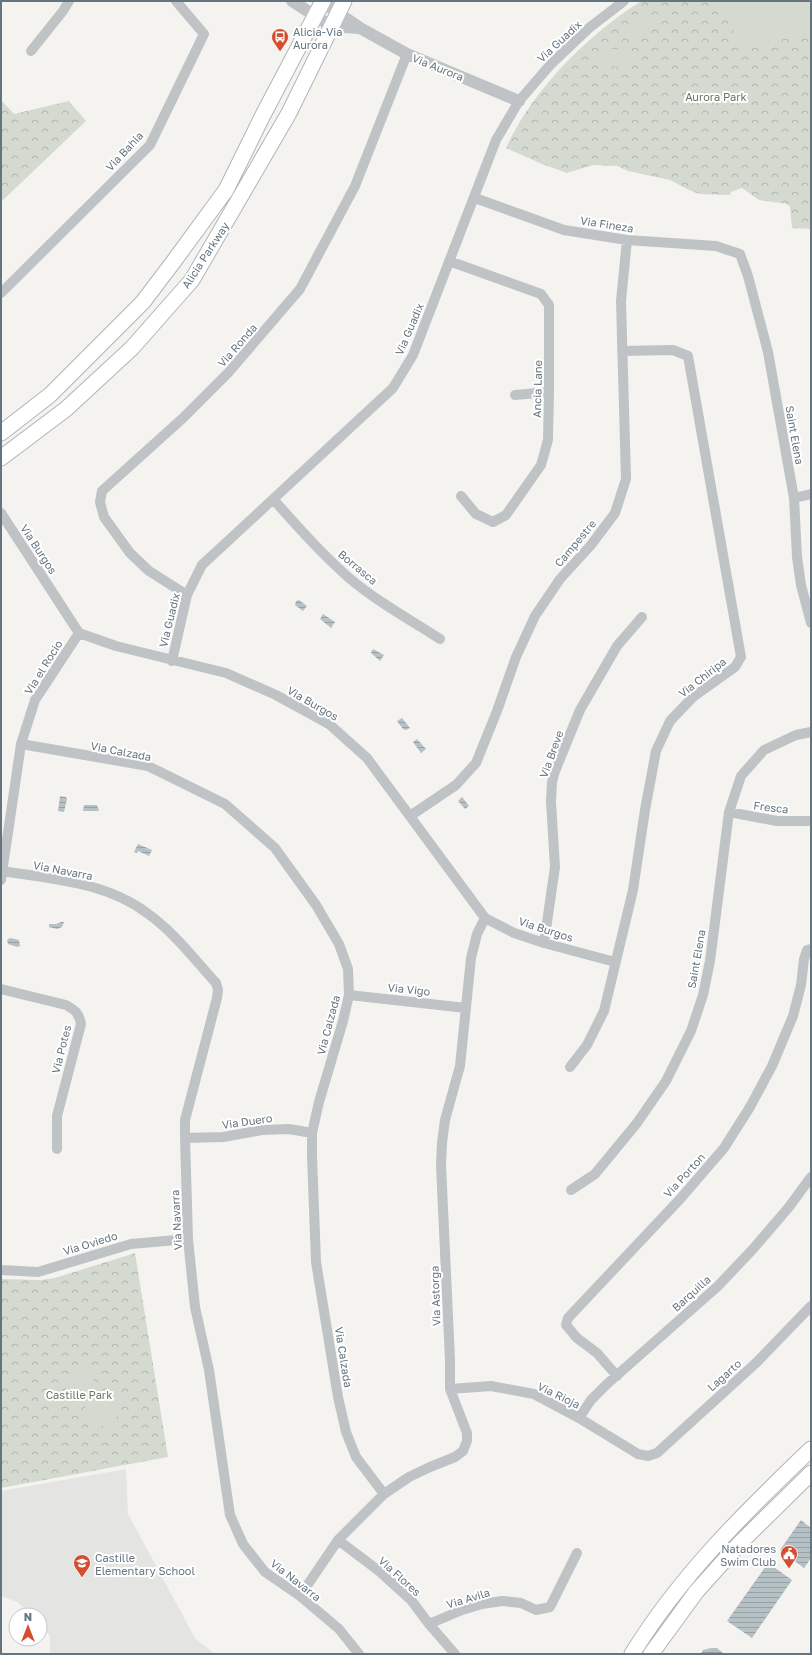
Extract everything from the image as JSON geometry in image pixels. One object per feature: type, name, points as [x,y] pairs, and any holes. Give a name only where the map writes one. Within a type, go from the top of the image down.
[{"type":"main road","name":"Alicia Parkway","points":[[1,433],[50,395],[143,302],[226,190],[263,115],[316,17],[322,1]]},
{"type":"main road","name":"Alicia Parkway","points":[[1,458],[66,409],[132,348],[192,280],[289,113],[341,7]]},
{"type":"main road","points":[[632,1654],[671,1597],[723,1536],[811,1449]]},
{"type":"main road","points":[[651,1654],[696,1592],[740,1543],[811,1473]]},
{"type":"street","points":[[31,51],[70,1]]},
{"type":"street","name":"Via Bahia","points":[[1,293],[150,145],[204,34],[176,1]]},
{"type":"street","name":"Via Aurora","points":[[292,1],[331,26],[360,28]]},
{"type":"street","name":"Via Aurora","points":[[322,1],[341,7],[360,28],[407,54],[518,102]]},
{"type":"street","name":"Via Guadix","points":[[172,661],[187,595],[202,565],[393,388],[413,355],[475,198],[496,140],[518,102],[551,64],[589,28],[624,1]]},
{"type":"street","name":"Via Ronda","points":[[187,595],[148,571],[130,553],[104,517],[100,502],[102,491],[183,418],[228,373],[300,289],[355,186],[407,54]]},
{"type":"street","name":"Via Fineza","points":[[475,198],[564,230],[627,240],[716,246],[740,254]]},
{"type":"street","name":"Campestre","points":[[410,816],[456,785],[476,763],[497,711],[516,657],[535,616],[560,578],[591,545],[615,513],[626,479],[620,301],[627,240]]},
{"type":"street","name":"Saint Elena","points":[[740,254],[748,276],[768,352],[794,498],[797,557],[801,585],[811,623]]},
{"type":"street","name":"Ancia Lane","points":[[449,262],[541,294],[549,305],[548,440],[541,465],[506,515],[493,522],[476,514],[461,496]]},
{"type":"street","name":"Via Chiripa","points":[[570,1067],[587,1045],[604,1011],[633,890],[645,810],[656,751],[670,721],[693,697],[735,667],[741,657],[688,356],[673,350],[622,351]]},
{"type":"street","points":[[515,395],[549,392]]},
{"type":"street","points":[[794,498],[811,494]]},
{"type":"street","name":"Borrasca","points":[[273,499],[321,552],[348,577],[379,600],[440,639]]},
{"type":"street","name":"Via Burgos","points":[[1,512],[79,633],[116,646],[172,661],[226,673],[276,695],[329,724],[367,758],[485,918],[514,933],[544,943],[615,962]]},
{"type":"street","name":"Via Breve","points":[[544,943],[555,867],[551,802],[552,782],[555,772],[580,710],[617,646],[642,617]]},
{"type":"street","name":"Via el Rocio","points":[[2,875],[22,744],[36,700],[79,633]]},
{"type":"street","name":"Saint Elena","points":[[571,1190],[595,1174],[637,1123],[666,1082],[692,1032],[703,995],[710,961],[729,812],[740,776],[764,750],[796,735],[811,732]]},
{"type":"street","name":"Via Calzada","points":[[22,744],[148,766],[225,804],[275,848],[316,905],[339,944],[348,969],[349,994],[343,1021],[319,1102],[312,1133],[316,1262],[338,1397],[346,1432],[356,1457],[384,1494]]},
{"type":"street","name":"Fresca","points":[[729,812],[777,822],[811,821]]},
{"type":"street","name":"Via Navarra","points":[[2,875],[83,884],[105,891],[127,901],[147,913],[172,933],[216,983],[218,990],[217,998],[186,1120],[185,1138],[188,1239],[195,1307],[209,1370],[230,1515],[243,1544],[264,1572],[300,1596],[339,1629],[359,1654]]},
{"type":"street","name":"Via Astorga","points":[[300,1596],[338,1540],[384,1494],[409,1477],[430,1466],[455,1457],[463,1451],[467,1441],[467,1433],[450,1389],[441,1165],[445,1120],[460,1066],[470,958],[477,934],[485,918]]},
{"type":"street","name":"Via Porton","points":[[617,1376],[596,1353],[577,1338],[566,1325],[568,1318],[681,1198],[724,1148],[750,1107],[772,1066],[793,1016],[801,985],[804,959],[809,950]]},
{"type":"street","name":"Via Potes","points":[[1,989],[66,1005],[74,1009],[79,1016],[80,1024],[57,1116],[56,1148]]},
{"type":"street","name":"Via Vigo","points":[[349,994],[466,1008]]},
{"type":"street","name":"Via Duero","points":[[185,1138],[223,1137],[262,1130],[289,1129],[312,1133]]},
{"type":"street","name":"Barquilla","points":[[579,1418],[591,1400],[718,1286],[754,1249],[811,1177]]},
{"type":"street","name":"Via Oviedo","points":[[1,1270],[38,1272],[131,1244],[188,1239]]},
{"type":"street","name":"Lagarto","points":[[648,1456],[657,1452],[757,1362],[811,1306]]},
{"type":"street","name":"Via Rioja","points":[[450,1389],[491,1386],[534,1394],[579,1418],[638,1454],[648,1456]]},
{"type":"street","name":"Via Flores","points":[[338,1540],[379,1571],[411,1600],[429,1624],[455,1654]]},
{"type":"street","name":"Via Avila","points":[[429,1624],[462,1610],[482,1604],[502,1601],[521,1603],[536,1610],[550,1607],[577,1553]]},
{"type":"shaded area","points":[[299,600],[307,606],[303,611],[295,605],[296,601]]},
{"type":"shaded area","points":[[323,614],[335,622],[331,628],[320,619]]},
{"type":"shaded area","points":[[373,649],[384,655],[380,661],[371,653]]},
{"type":"shaded area","points":[[402,718],[410,728],[406,730],[403,729],[397,721]]},
{"type":"shaded area","points":[[417,739],[426,749],[421,753],[413,742]]},
{"type":"shaded area","points":[[60,796],[66,797],[67,799],[64,812],[58,811]]},
{"type":"shaded area","points":[[462,797],[469,806],[465,809],[458,801]]},
{"type":"shaded area","points":[[84,805],[97,805],[99,811],[83,811]]},
{"type":"shaded area","points":[[138,844],[152,850],[149,856],[138,851],[137,853],[134,852]]},
{"type":"shaded area","points":[[64,922],[62,927],[57,929],[49,927],[49,924]]},
{"type":"shaded area","points":[[10,938],[19,940],[20,946],[17,947],[8,944],[7,940]]},
{"type":"shaded area","name":"Castille Elementary School","points":[[126,1469],[128,1514],[195,1638],[215,1654],[50,1654],[48,1607],[23,1607],[17,1602],[1,1596],[1,1491]]},
{"type":"shaded area","points":[[801,1520],[811,1528],[811,1558],[804,1568],[780,1550]]},
{"type":"shaded area","points":[[768,1563],[792,1580],[752,1638],[727,1621]]},
{"type":"shaded area","points":[[717,1648],[724,1654],[701,1654],[703,1650]]},
{"type":"green space","name":"Aurora Park","points":[[641,1],[811,1],[811,229],[792,228],[790,207],[787,204],[759,200],[742,188],[731,192],[730,195],[699,194],[670,180],[628,171],[617,166],[593,165],[567,173],[506,148],[517,126],[531,105],[563,66],[601,30]]},
{"type":"green space","points":[[717,1],[811,1],[811,35],[736,46],[731,17],[720,20]]},
{"type":"green space","points":[[639,14],[648,19],[652,27],[647,36],[640,39],[633,37],[631,30],[636,16]]},
{"type":"green space","points":[[602,49],[632,49],[632,67],[602,66]]},
{"type":"green space","points":[[1,100],[14,114],[69,101],[86,121],[1,202]]},
{"type":"green space","name":"Castille Park","points":[[135,1253],[168,1457],[1,1488],[1,1279],[41,1280],[55,1278]]},
{"type":"green space","points":[[79,1362],[98,1371],[84,1401],[65,1392]]},
{"type":"green space","points":[[95,1387],[125,1400],[110,1430],[81,1415]]},
{"type":"place","name":"Alicia-Via Aurora","points":[[280,52]]},
{"type":"place","name":"Natadores Swim Club","points":[[789,1569]]},
{"type":"place","name":"Castille Elementary School","points":[[82,1578]]}]
